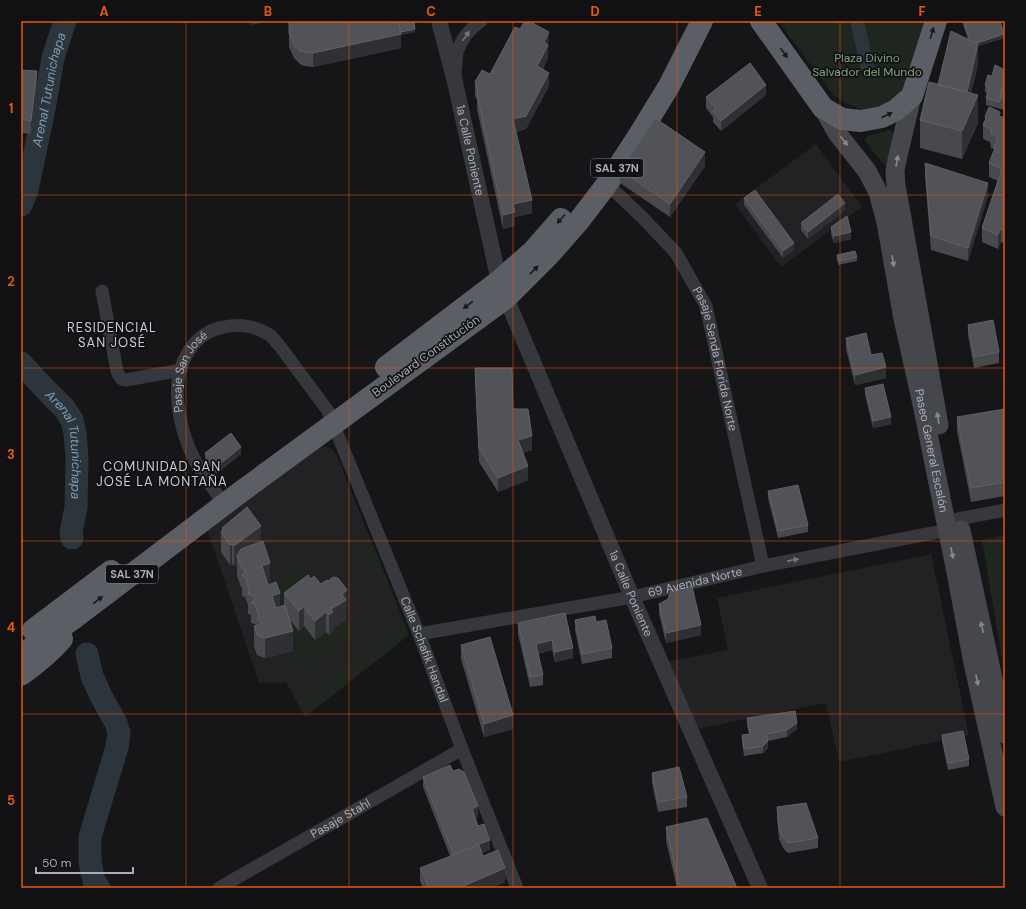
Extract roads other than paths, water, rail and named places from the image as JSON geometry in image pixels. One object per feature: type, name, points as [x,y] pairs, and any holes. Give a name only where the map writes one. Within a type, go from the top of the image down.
[{"type":"highway","name":"Boulevard Constitución","points":[[503,289],[533,251],[567,212],[595,175],[632,121],[663,68],[686,21]]},
{"type":"highway","name":"Boulevard Constitución","points":[[21,638],[72,610],[202,521],[331,418],[549,255],[578,222],[607,184],[669,86],[702,21]]},
{"type":"highway","points":[[761,21],[824,108],[842,119],[861,121],[882,117],[896,110],[912,96],[936,21]]},
{"type":"highway","name":"Boulevard Constitución","points":[[21,655],[72,610],[217,494],[331,418]]},
{"type":"highway","name":"Boulevard Constitución","points":[[21,624],[45,611],[72,610]]},
{"type":"highway","name":"Boulevard Constitución","points":[[21,675],[54,649],[65,635],[72,610]]},
{"type":"main road","name":"Paseo General Escalón","points":[[912,96],[895,171],[896,185],[939,424],[973,663],[1005,807]]},
{"type":"main road","name":"Paseo General Escalón","points":[[824,108],[837,133],[867,171],[878,192],[886,222],[922,404],[1005,734]]},
{"type":"street","name":"1a Calle Poniente","points":[[439,21],[455,82],[503,289],[632,597],[760,888]]},
{"type":"street","points":[[455,82],[458,51],[466,35],[481,21]]},
{"type":"street","name":"Pasaje Senda Florida Norte","points":[[607,184],[642,217],[676,253],[706,306],[763,566]]},
{"type":"street","points":[[102,291],[117,371],[120,378],[126,380],[181,370]]},
{"type":"street","name":"Pasaje San José","points":[[217,494],[201,472],[192,453],[184,433],[179,406],[178,381],[181,370],[188,352],[193,345],[207,333],[215,329],[234,325],[245,325],[271,336],[331,418]]},
{"type":"street","name":"Calle Schafik Handal","points":[[331,418],[419,634],[462,748],[518,888]]},
{"type":"street","name":"69 Avenida Norte","points":[[419,634],[632,597],[763,566],[953,525],[1005,510]]},
{"type":"street","name":"Pasaje Stahl","points":[[219,888],[462,748]]},
{"type":"waterway","name":"Arenal Tutunichapa","points":[[21,205],[27,190],[53,58],[65,21]]},
{"type":"waterway","name":"Arenal Tutunichapa","points":[[21,363],[65,409],[72,420],[75,433],[77,459],[76,507],[71,533],[72,538]]},
{"type":"waterway","name":"Arenal Tutunichapa","points":[[87,654],[92,676],[116,723],[119,733],[117,747],[90,837],[90,862],[94,881],[99,888]]},
{"type":"district","name":"RESIDENCIAL SAN JOSÉ","points":[[112,334]]},
{"type":"district","name":"COMUNIDAD SAN JOSÉ LA MONTAÑA","points":[[162,474]]},
{"type":"park label","name":"Plaza Divino Salvador del Mundo","points":[[867,65]]}]
